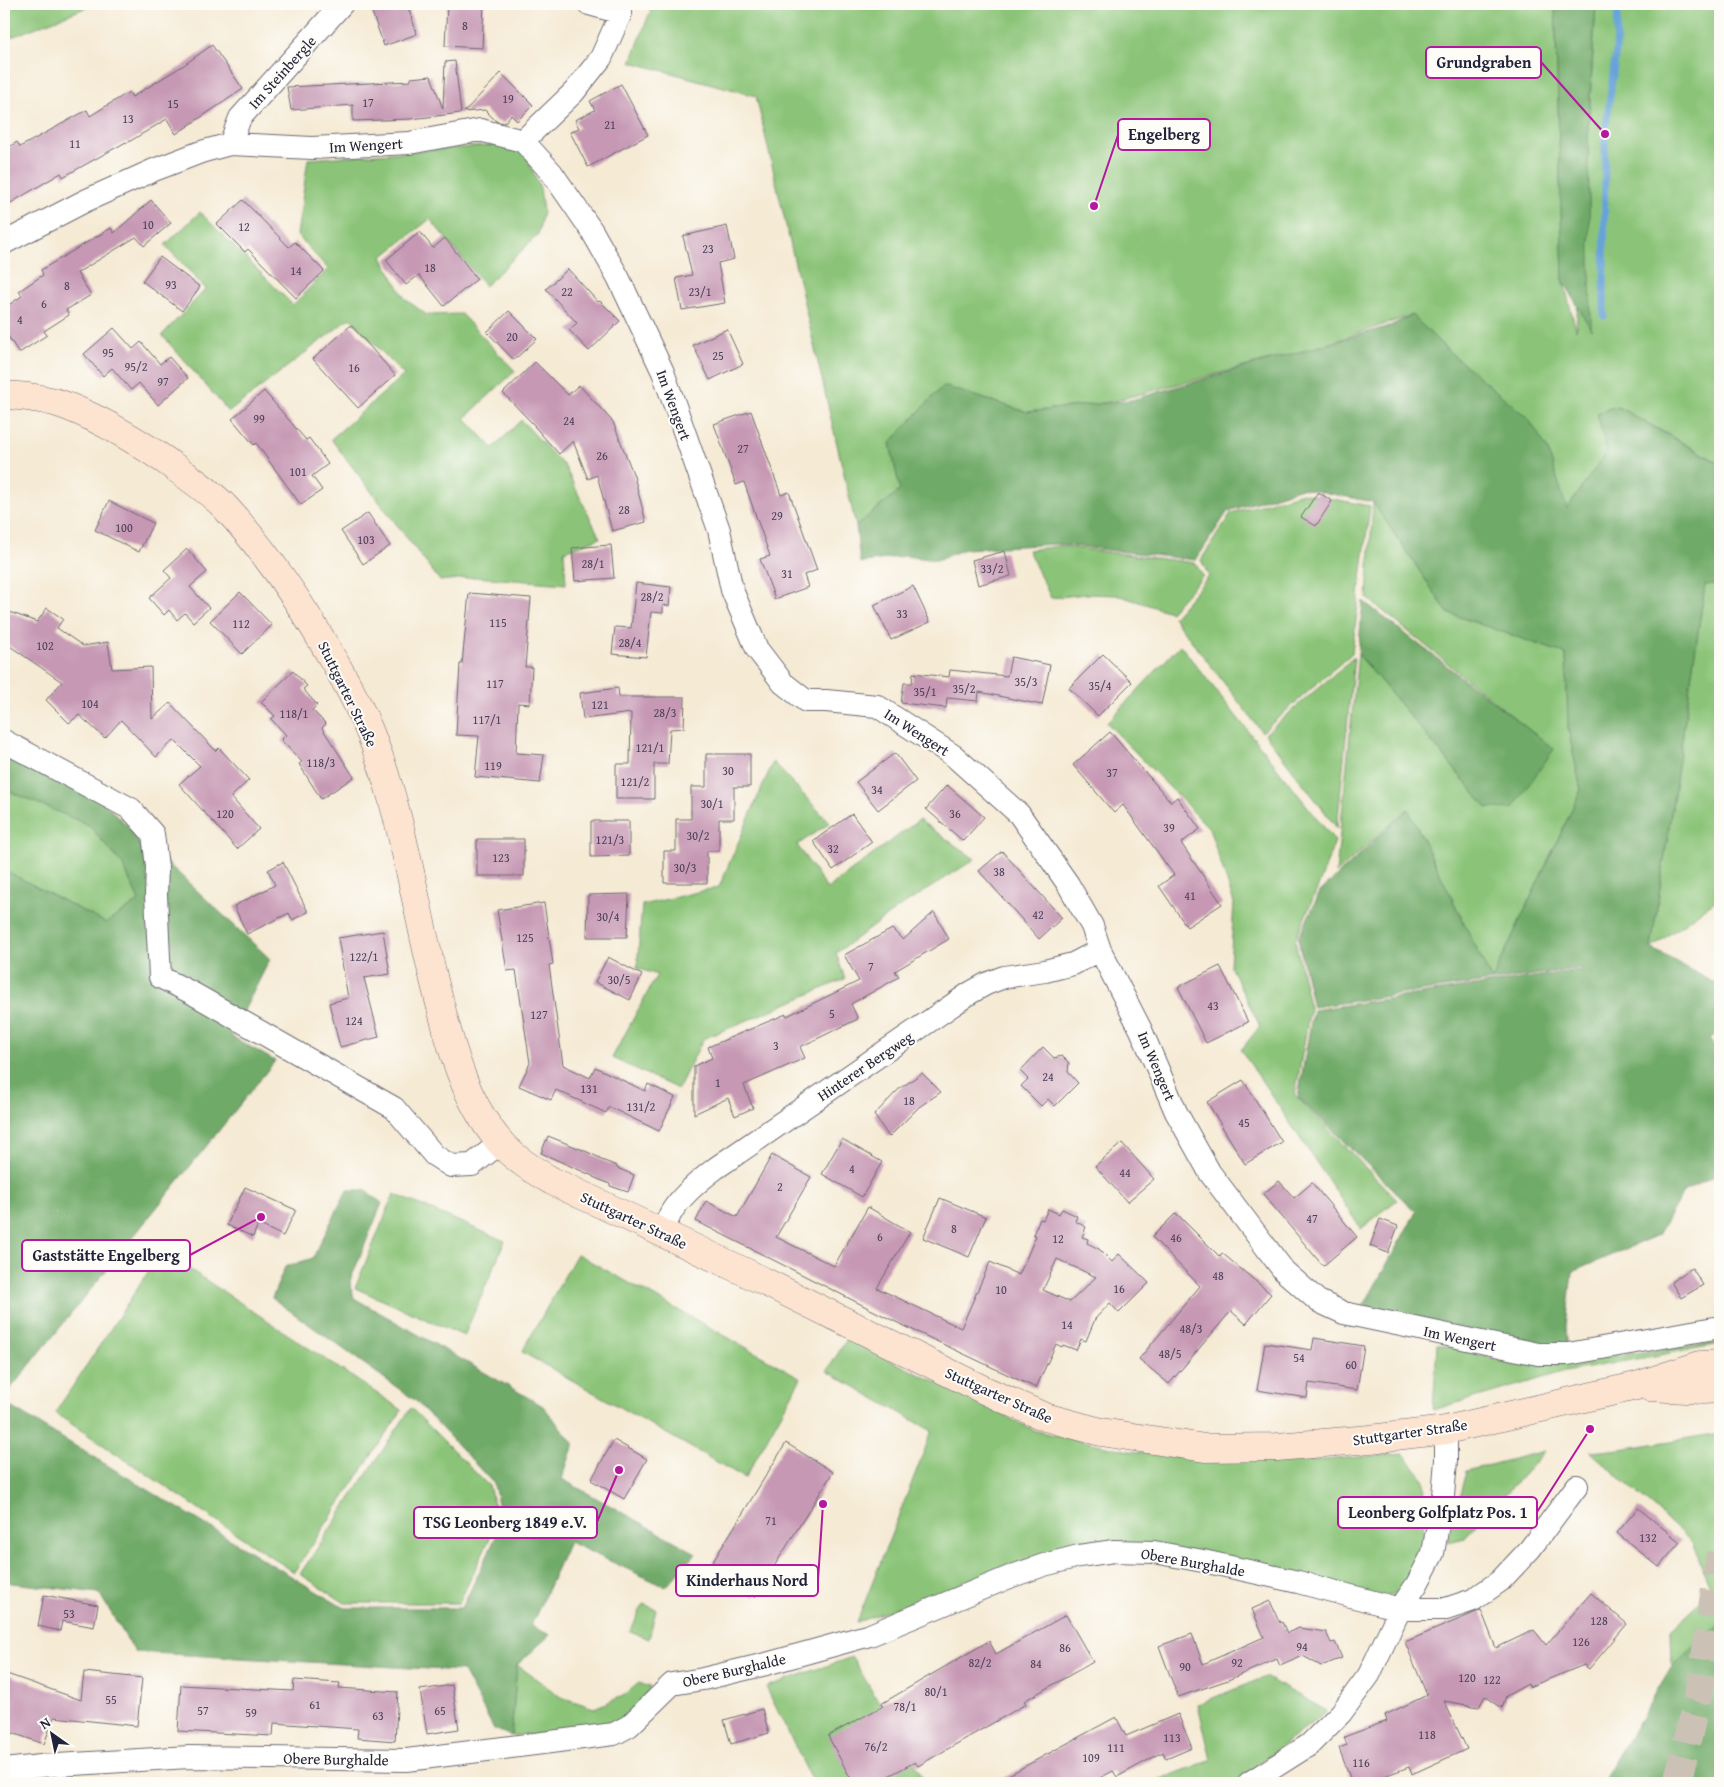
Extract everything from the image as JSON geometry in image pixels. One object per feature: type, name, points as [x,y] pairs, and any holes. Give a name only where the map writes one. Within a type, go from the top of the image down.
[{"type":"main road","name":"Stuttgarter Straße","points":[[4,396],[24,396],[68,407],[158,456],[205,489],[223,505],[277,570],[312,623],[346,682],[374,742],[395,808],[446,1030],[461,1077],[479,1113],[500,1143],[525,1165],[552,1181],[984,1390],[1045,1417],[1101,1432],[1205,1448],[1278,1446],[1370,1439],[1446,1430],[1636,1386],[1700,1365],[1720,1364]]},
{"type":"main road","name":"Stuttgarter Straße","points":[[1636,1386],[1703,1390],[1720,1389]]},
{"type":"street","name":"Im Steinbergle","points":[[230,144],[240,118],[342,4]]},
{"type":"street","points":[[523,141],[574,92],[601,58],[621,13],[589,4]]},
{"type":"street","name":"Im Wengert","points":[[4,243],[85,201],[137,178],[201,152],[230,144],[312,148],[409,143],[480,130],[523,141],[552,173],[592,231],[618,278],[663,372],[719,530],[732,590],[757,649],[782,683],[806,701],[877,706],[954,756],[1019,814],[1068,884],[1092,926],[1100,950],[1142,1030],[1176,1112],[1210,1173],[1284,1271],[1318,1302],[1344,1314],[1538,1354],[1568,1354],[1720,1327]]},
{"type":"street","points":[[4,741],[130,810],[153,834],[157,867],[156,895],[160,977],[394,1108],[434,1155],[451,1166],[472,1165],[500,1143]]},
{"type":"street","name":"Hinterer Bergweg","points":[[662,1233],[672,1211],[680,1201],[716,1168],[970,993],[1004,977],[1045,971],[1072,964],[1100,950]]},
{"type":"street","points":[[1249,1783],[1308,1745],[1341,1713],[1369,1675],[1400,1609],[1417,1584],[1433,1553],[1443,1496],[1446,1430]]},
{"type":"street","name":"Obere Burghalde","points":[[4,1770],[189,1757],[407,1760],[614,1734],[629,1726],[672,1684],[703,1680],[870,1635],[1012,1576],[1079,1556],[1114,1551],[1154,1552],[1203,1561],[1298,1582],[1400,1609],[1446,1609],[1474,1600],[1500,1581],[1530,1548],[1577,1486]]},
{"type":"green space","points":[[4,4],[95,4],[4,40]]},
{"type":"green space","points":[[653,4],[1555,4],[1563,279],[1576,330],[1596,4],[1720,4],[1720,463],[1616,406],[1597,413],[1607,451],[1581,557],[1547,448],[1412,315],[1312,349],[1110,402],[1027,412],[943,386],[890,443],[900,490],[856,526],[756,96],[631,62]]},
{"type":"green space","points":[[1555,4],[1596,4],[1588,130],[1591,330],[1563,280]]},
{"type":"green space","points":[[499,145],[524,150],[540,188],[543,212],[538,235],[485,286],[430,219],[382,257],[405,299],[427,315],[461,314],[515,371],[465,418],[493,448],[521,420],[565,467],[600,538],[564,551],[566,584],[475,577],[440,581],[331,439],[404,375],[350,318],[229,412],[162,335],[206,289],[165,245],[200,212],[293,305],[328,269],[297,235],[308,159]]},
{"type":"green space","points":[[1412,315],[1445,348],[1528,418],[1547,448],[1567,509],[1607,451],[1597,413],[1616,406],[1720,464],[1720,583],[1705,585],[1651,948],[1720,986],[1720,1032],[1709,1038],[1720,1059],[1720,1173],[1684,1191],[1658,1235],[1572,1272],[1566,1327],[1568,1354],[1360,1312],[1416,1212],[1298,1097],[1313,1010],[1581,970],[1581,968],[1313,1007],[1298,939],[1320,892],[1408,809],[1492,980],[1581,790],[1568,729],[1566,654],[1448,613],[1373,502],[1301,488],[1228,511],[1196,560],[1056,544],[965,549],[937,560],[904,556],[860,563],[856,526],[900,490],[890,443],[943,386],[1027,412],[1131,400],[1390,326]]},
{"type":"green space","points":[[1302,493],[1370,506],[1352,653],[1262,732],[1173,617],[1209,576],[1201,560],[1231,513]]},
{"type":"green space","points":[[1373,502],[1448,613],[1566,654],[1568,729],[1581,790],[1492,980],[1408,809],[1336,873],[1358,654],[1487,808],[1554,750],[1367,598]]},
{"type":"green space","points":[[1059,546],[1195,563],[1203,576],[1170,612],[1117,595],[1086,594],[1051,598],[1028,550]]},
{"type":"green space","points":[[1720,583],[1720,897],[1651,948],[1705,585]]},
{"type":"green space","points":[[1363,601],[1554,749],[1512,809],[1487,808],[1358,654]]},
{"type":"green space","points":[[1180,645],[1335,841],[1295,940],[1310,1009],[1295,1095],[1397,1200],[1361,1229],[1241,1050],[1260,1026],[1230,966],[1234,903],[1209,828],[1107,723]]},
{"type":"green space","points":[[1354,657],[1337,828],[1265,734]]},
{"type":"green space","points":[[4,757],[95,795],[270,959],[231,1036],[275,1061],[4,1397],[4,870],[106,923],[139,901],[123,865],[89,825],[4,789]]},
{"type":"green space","points":[[773,762],[830,823],[797,845],[827,889],[919,820],[975,859],[894,911],[836,953],[845,979],[703,1039],[678,1089],[612,1058],[657,975],[637,968],[642,905],[719,887]]},
{"type":"green space","points":[[4,789],[89,825],[123,865],[139,901],[106,923],[4,870]]},
{"type":"green space","points":[[347,1190],[365,1190],[382,1203],[350,1281],[354,1298],[543,1406],[574,1444],[562,1479],[696,1553],[666,1587],[569,1542],[531,1626],[550,1635],[517,1665],[511,1736],[494,1729],[463,1671],[135,1652],[99,1593],[4,1582],[4,1403],[344,1608],[462,1608],[502,1524],[494,1484],[416,1401],[272,1298],[285,1267],[313,1258]]},
{"type":"green space","points":[[394,1194],[505,1241],[464,1336],[355,1288]]},
{"type":"green space","points":[[162,1251],[402,1410],[294,1572],[55,1413]]},
{"type":"green space","points":[[577,1254],[801,1378],[745,1478],[522,1352]]},
{"type":"green space","points":[[847,1339],[1036,1431],[1130,1451],[1213,1460],[1313,1461],[1403,1453],[1425,1480],[1423,1537],[1416,1575],[1397,1594],[1378,1598],[1215,1557],[1049,1555],[857,1622],[932,1431],[827,1371]]},
{"type":"green space","points":[[1720,1342],[1720,1344],[1560,1373],[1433,1410],[1437,1344],[1515,1364],[1561,1363]]},
{"type":"green space","points":[[411,1408],[489,1486],[498,1521],[459,1603],[345,1603],[300,1574]]},
{"type":"green space","points":[[1720,1433],[1720,1624],[1672,1668],[1671,1630],[1712,1592],[1692,1542],[1591,1452]]},
{"type":"green space","points":[[1545,1451],[1465,1538],[1448,1542],[1466,1471]]},
{"type":"green space","points":[[643,1604],[656,1609],[649,1639],[630,1632]]},
{"type":"green space","points":[[1720,1624],[1720,1783],[1602,1783],[1671,1668]]},
{"type":"green space","points":[[852,1657],[926,1783],[813,1783],[766,1687]]},
{"type":"green space","points":[[517,1665],[561,1697],[594,1708],[623,1696],[639,1683],[650,1687],[634,1716],[595,1730],[511,1736]]},
{"type":"green space","points":[[1265,1677],[1327,1711],[1235,1783],[1150,1783],[1211,1760],[1198,1704]]},
{"type":"building","points":[[369,4],[407,4],[417,34],[384,46]]},
{"type":"building","points":[[447,4],[484,4],[482,48],[445,46]]},
{"type":"building","points":[[212,45],[243,89],[176,134],[167,119],[63,177],[61,173],[4,207],[4,150],[17,142],[20,147],[87,110],[90,116],[129,92],[132,97],[184,65]]},
{"type":"building","points":[[455,61],[461,113],[411,119],[353,121],[353,105],[291,110],[287,87],[411,81],[411,78],[431,76],[443,109],[445,62]]},
{"type":"building","points":[[501,73],[533,105],[517,121],[511,115],[504,123],[496,121],[485,110],[464,112]]},
{"type":"building","points":[[621,84],[648,135],[588,167],[570,132],[579,128],[575,120],[595,110],[590,101]]},
{"type":"building","points":[[151,200],[171,223],[144,246],[136,237],[77,273],[91,295],[66,310],[69,315],[44,331],[47,335],[19,353],[4,330],[4,308],[22,296],[19,291],[43,275],[41,270],[111,228],[114,233]]},
{"type":"building","points":[[243,200],[289,247],[295,242],[324,271],[296,298],[248,249],[245,252],[217,224]]},
{"type":"building","points":[[727,226],[734,259],[718,263],[725,303],[682,310],[676,278],[692,275],[683,236]]},
{"type":"building","points":[[420,232],[433,248],[445,238],[477,279],[444,306],[419,275],[406,285],[386,260]]},
{"type":"building","points":[[160,257],[200,287],[182,311],[142,281]]},
{"type":"building","points":[[568,269],[598,302],[600,301],[620,321],[589,351],[569,330],[577,323],[546,289]]},
{"type":"building","points":[[509,311],[537,339],[514,360],[487,332]]},
{"type":"building","points":[[351,325],[395,375],[358,408],[313,359]]},
{"type":"building","points":[[114,328],[133,349],[141,342],[160,364],[169,357],[188,378],[158,405],[139,383],[131,390],[112,368],[103,376],[84,354]]},
{"type":"building","points":[[727,329],[743,364],[710,380],[693,345]]},
{"type":"building","points":[[535,362],[568,395],[579,385],[613,422],[634,476],[646,522],[612,531],[597,475],[588,479],[573,441],[559,454],[503,393]]},
{"type":"building","points":[[264,391],[306,440],[309,438],[328,464],[312,476],[322,490],[301,505],[256,443],[254,445],[232,419]]},
{"type":"building","points":[[751,411],[781,495],[789,492],[817,570],[804,575],[808,587],[775,599],[760,559],[770,556],[744,482],[736,485],[714,424]]},
{"type":"building","points":[[1318,492],[1332,501],[1316,526],[1301,517]]},
{"type":"building","points":[[109,501],[153,523],[139,552],[95,530]]},
{"type":"building","points":[[368,513],[390,546],[363,564],[341,531]]},
{"type":"building","points":[[611,545],[614,578],[575,581],[572,548]]},
{"type":"building","points":[[187,549],[207,572],[190,587],[209,608],[193,622],[185,613],[177,620],[169,610],[164,615],[149,598],[171,578],[164,570]]},
{"type":"building","points":[[1005,551],[1011,576],[978,585],[972,560]]},
{"type":"building","points":[[636,583],[671,587],[669,606],[663,605],[663,613],[651,612],[646,657],[612,654],[615,627],[631,628]]},
{"type":"building","points":[[913,586],[930,622],[891,640],[874,605]]},
{"type":"building","points":[[240,592],[272,625],[242,654],[210,621]]},
{"type":"building","points":[[469,593],[531,598],[525,667],[532,667],[530,704],[518,703],[516,753],[544,755],[540,783],[475,777],[479,736],[456,735],[460,664],[462,664]]},
{"type":"building","points":[[47,608],[63,619],[57,628],[83,646],[108,642],[112,669],[151,667],[152,719],[170,703],[216,751],[219,748],[249,780],[231,797],[259,829],[237,849],[179,784],[200,766],[174,740],[156,757],[121,720],[105,738],[79,715],[69,723],[46,700],[62,682],[4,642],[4,610],[37,622]]},
{"type":"building","points":[[1103,654],[1132,682],[1098,716],[1069,688]]},
{"type":"building","points":[[1011,657],[1050,665],[1042,705],[979,692],[978,701],[947,698],[946,708],[901,703],[904,683],[912,683],[913,673],[949,677],[950,670],[1007,676]]},
{"type":"building","points":[[293,671],[307,686],[303,689],[317,705],[312,710],[326,724],[322,728],[354,777],[321,799],[299,764],[302,762],[281,740],[286,735],[271,719],[275,716],[261,702]]},
{"type":"building","points":[[618,688],[619,697],[685,697],[684,728],[670,729],[668,764],[654,764],[654,799],[616,799],[616,764],[630,764],[631,713],[583,719],[580,693]]},
{"type":"building","points":[[1110,732],[1171,802],[1177,797],[1200,829],[1181,843],[1222,904],[1187,927],[1159,886],[1174,875],[1123,805],[1114,813],[1073,765]]},
{"type":"building","points":[[895,753],[916,781],[878,810],[856,782]]},
{"type":"building","points":[[706,754],[750,754],[750,787],[734,787],[734,819],[719,819],[719,851],[707,851],[707,883],[664,883],[664,851],[676,851],[676,819],[691,819],[691,787],[706,787]]},
{"type":"building","points":[[947,785],[984,817],[963,841],[926,809]]},
{"type":"building","points":[[852,814],[872,842],[833,870],[813,841]]},
{"type":"building","points":[[591,821],[629,821],[629,856],[591,857]]},
{"type":"building","points":[[477,839],[524,839],[524,876],[477,876]]},
{"type":"building","points":[[1002,851],[1062,918],[1039,939],[979,871]]},
{"type":"building","points":[[283,862],[308,912],[292,920],[289,913],[247,934],[234,906],[275,885],[268,870]]},
{"type":"building","points":[[629,894],[627,937],[587,937],[588,895]]},
{"type":"building","points":[[544,903],[553,964],[549,965],[563,1065],[590,1078],[595,1067],[645,1091],[648,1084],[675,1097],[659,1131],[609,1107],[606,1113],[556,1090],[551,1100],[519,1086],[530,1063],[516,970],[507,971],[497,910]]},
{"type":"building","points":[[934,912],[949,939],[895,971],[899,977],[851,1004],[858,1019],[800,1047],[805,1058],[744,1085],[753,1108],[735,1116],[728,1098],[694,1114],[694,1066],[712,1058],[708,1047],[786,1014],[787,1016],[859,981],[844,955],[892,929],[903,940]]},
{"type":"building","points":[[383,931],[390,974],[364,978],[379,1037],[340,1047],[329,1003],[348,998],[338,938]]},
{"type":"building","points":[[608,957],[642,975],[630,1000],[595,982]]},
{"type":"building","points":[[1220,966],[1248,1022],[1206,1043],[1178,987]]},
{"type":"building","points":[[1043,1047],[1054,1058],[1062,1056],[1069,1063],[1068,1072],[1078,1083],[1055,1106],[1048,1099],[1041,1106],[1021,1086],[1028,1079],[1020,1071]]},
{"type":"building","points":[[922,1073],[941,1092],[919,1107],[889,1137],[874,1115],[899,1089]]},
{"type":"building","points":[[1243,1080],[1282,1142],[1245,1164],[1207,1102]]},
{"type":"building","points":[[548,1136],[583,1150],[634,1175],[628,1192],[610,1186],[610,1184],[541,1153]]},
{"type":"building","points":[[842,1139],[882,1162],[862,1197],[822,1174]]},
{"type":"building","points":[[1122,1143],[1154,1179],[1127,1202],[1095,1166]]},
{"type":"building","points":[[772,1155],[811,1177],[776,1237],[834,1266],[868,1207],[910,1232],[877,1288],[961,1328],[990,1262],[1019,1275],[1036,1236],[1033,1234],[1040,1219],[1043,1220],[1048,1209],[1059,1214],[1062,1209],[1077,1216],[1075,1221],[1086,1227],[1082,1237],[1088,1239],[1087,1243],[1099,1249],[1112,1262],[1119,1254],[1149,1283],[1119,1313],[1110,1303],[1095,1319],[1086,1341],[1081,1339],[1076,1350],[1056,1344],[1036,1388],[896,1322],[696,1221],[706,1201],[737,1217]],"holes":[[[1057,1259],[1096,1277],[1070,1302],[1043,1290]]]},
{"type":"building","points":[[1279,1181],[1294,1198],[1312,1183],[1357,1237],[1323,1266],[1263,1194]]},
{"type":"building","points":[[245,1187],[296,1210],[283,1236],[258,1224],[253,1237],[227,1225]]},
{"type":"building","points":[[940,1198],[986,1217],[969,1257],[923,1238]]},
{"type":"building","points":[[1176,1213],[1220,1257],[1222,1253],[1271,1294],[1246,1324],[1231,1311],[1169,1384],[1139,1359],[1200,1286],[1152,1237]]},
{"type":"building","points":[[1380,1219],[1398,1226],[1388,1253],[1370,1246]]},
{"type":"building","points":[[1692,1268],[1703,1285],[1681,1298],[1671,1282]]},
{"type":"building","points":[[1314,1338],[1364,1346],[1357,1390],[1309,1383],[1307,1398],[1257,1390],[1265,1343],[1312,1350]]},
{"type":"building","points":[[614,1440],[647,1459],[624,1499],[591,1480]]},
{"type":"building","points":[[786,1443],[833,1472],[755,1597],[709,1568]]},
{"type":"building","points":[[1638,1508],[1680,1542],[1659,1567],[1617,1533]]},
{"type":"building","points":[[1591,1593],[1627,1624],[1589,1669],[1584,1665],[1529,1687],[1528,1684],[1506,1696],[1502,1708],[1485,1696],[1479,1707],[1444,1701],[1467,1749],[1412,1774],[1409,1767],[1365,1783],[1352,1783],[1339,1748],[1347,1745],[1344,1737],[1387,1721],[1385,1715],[1427,1695],[1405,1642],[1481,1610],[1496,1648],[1534,1630],[1546,1645]]},
{"type":"building","points":[[44,1595],[98,1605],[94,1627],[62,1621],[60,1631],[38,1626]]},
{"type":"building","points":[[1270,1601],[1287,1633],[1299,1628],[1326,1632],[1331,1643],[1335,1642],[1342,1658],[1321,1666],[1303,1656],[1280,1666],[1277,1659],[1228,1680],[1178,1697],[1159,1646],[1192,1634],[1203,1664],[1264,1637],[1252,1609]]},
{"type":"building","points":[[1066,1615],[1093,1662],[1024,1701],[1026,1704],[918,1766],[915,1762],[875,1783],[853,1783],[828,1736],[883,1706],[881,1704],[989,1641],[996,1654]]},
{"type":"building","points":[[84,1672],[142,1678],[137,1726],[54,1717],[44,1744],[4,1730],[4,1673],[81,1700]]},
{"type":"building","points":[[294,1680],[340,1683],[339,1688],[398,1692],[395,1741],[357,1738],[358,1729],[274,1723],[273,1736],[178,1731],[181,1685],[293,1691]]},
{"type":"building","points":[[452,1685],[459,1729],[427,1734],[420,1690]]},
{"type":"building","points":[[762,1709],[769,1733],[731,1744],[724,1720]]},
{"type":"building","points":[[1178,1714],[1192,1748],[1166,1759],[1163,1752],[1117,1777],[1113,1771],[1090,1783],[994,1783],[1116,1717],[1126,1736]]},
{"type":"waterway","points":[[1604,316],[1605,134],[1616,51],[1618,4]]},
{"type":"tunnel","points":[[1677,1783],[1702,1678],[1720,1553]]},
{"type":"place","name":"Grundgraben","points":[[1605,134]]},
{"type":"place","name":"Engelberg","points":[[1094,206]]},
{"type":"place","name":"Gaststätte Engelberg","points":[[261,1217]]},
{"type":"place","name":"Leonberg Golfplatz Pos. 1","points":[[1590,1429]]},
{"type":"place","name":"TSG Leonberg 1849 e.V.","points":[[619,1470]]},
{"type":"place","name":"Kinderhaus Nord","points":[[823,1504]]}]
